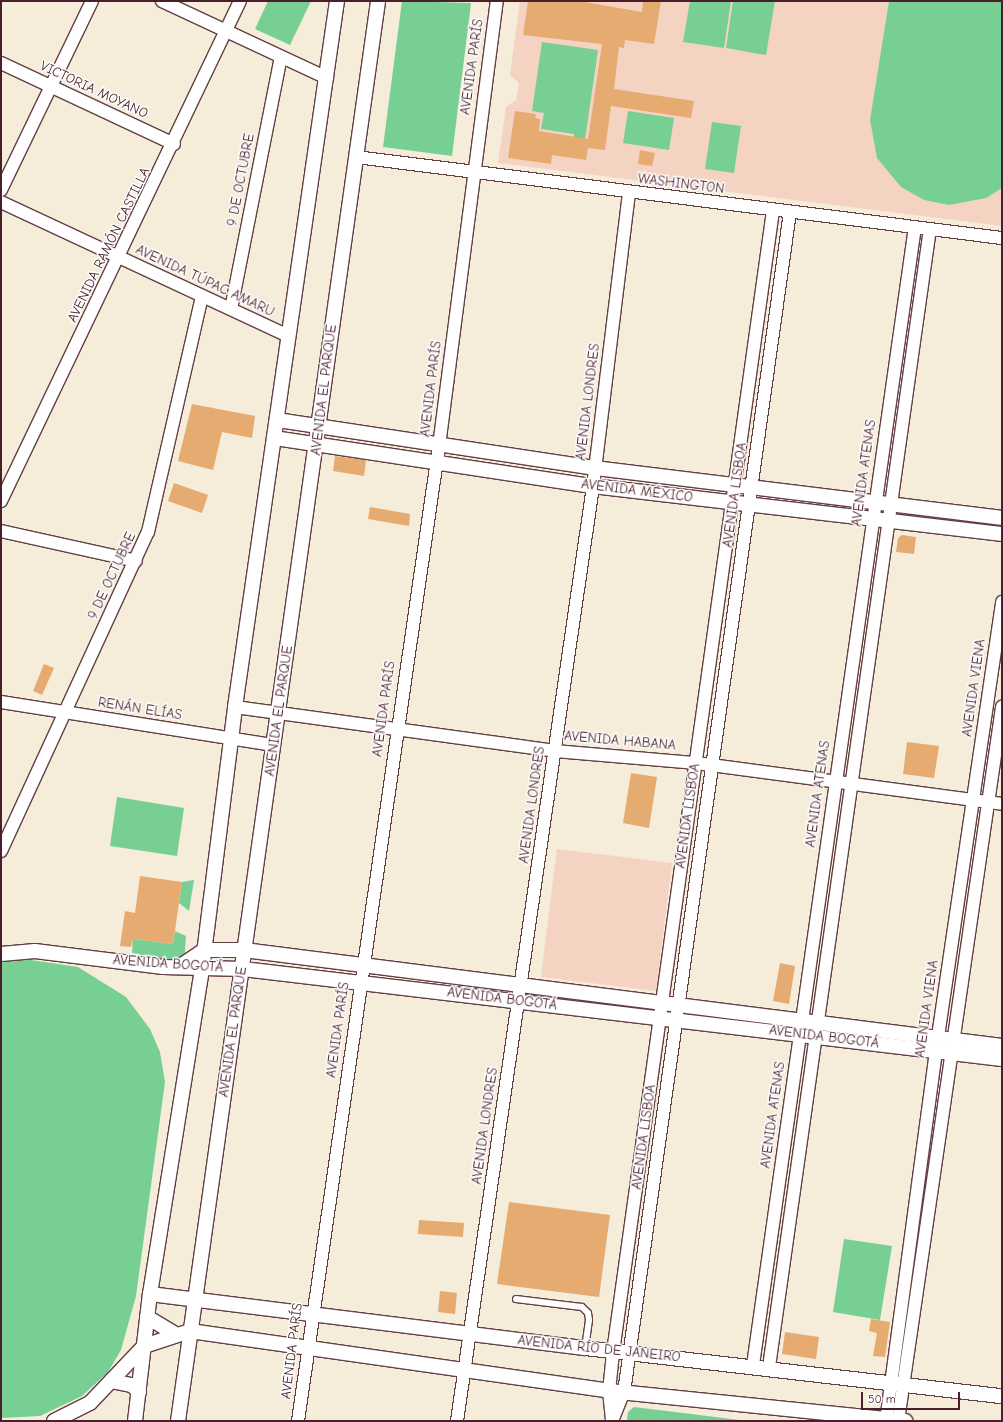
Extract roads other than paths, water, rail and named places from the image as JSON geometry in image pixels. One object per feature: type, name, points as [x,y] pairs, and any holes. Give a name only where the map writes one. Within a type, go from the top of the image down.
[{"type":"street","points":[[1,190],[92,1]]},
{"type":"street","points":[[162,1],[327,78]]},
{"type":"street","name":"AVENIDA RAMÓN CASTILLA","points":[[1,501],[120,259],[227,32],[240,1]]},
{"type":"street","points":[[135,1421],[150,1294],[202,969],[235,707],[337,1]]},
{"type":"street","name":"AVENIDA EL PARQUE","points":[[178,1421],[243,969],[249,951],[274,744],[378,1]]},
{"type":"street","name":"AVENIDA PARÍS","points":[[298,1421],[311,1315],[439,446],[473,172],[497,1]]},
{"type":"street","name":"9 DE OCTUBRE","points":[[231,309],[281,57]]},
{"type":"street","name":"VICTORIA MOYANO","points":[[1,63],[174,144]]},
{"type":"street","name":"WASHINGTON","points":[[356,157],[629,193],[1002,238]]},
{"type":"street","name":"AVENIDA LONDRES","points":[[457,1421],[593,486],[629,193]]},
{"type":"street","name":"AVENIDA TÚPAC AMARU","points":[[1,202],[120,259],[288,336]]},
{"type":"street","name":"AVENIDA LISBOA","points":[[612,1421],[609,1391],[613,1352],[773,211]]},
{"type":"street","name":"AVENIDA LISBOA","points":[[612,1421],[624,1392],[630,1353],[676,1013],[790,213]]},
{"type":"street","name":"AVENIDA ATENAS","points":[[753,1365],[874,500],[915,227]]},
{"type":"street","points":[[769,1367],[850,782],[930,229]]},
{"type":"street","name":"9 DE OCTUBRE","points":[[1,851],[63,713],[136,561],[148,532],[202,297]]},
{"type":"street","name":"AVENIDA MÉXICO","points":[[277,420],[439,446],[595,468],[874,500],[1002,518]]},
{"type":"street","name":"AVENIDA MÉXICO","points":[[274,438],[436,464],[593,486],[749,503],[888,522],[1002,534]]},
{"type":"street","points":[[1,531],[136,561]]},
{"type":"street","name":"AVENIDA VIENA","points":[[894,1420],[890,1382],[936,1043],[974,801],[1002,602]]},
{"type":"street","name":"RENÁN ELÍAS","points":[[1,702],[63,713],[274,744]]},
{"type":"street","name":"AVENIDA HABANA","points":[[235,707],[555,751],[696,763],[850,782],[1002,804]]},
{"type":"street","points":[[54,1421],[90,1403],[144,1346],[176,1334],[190,1331],[609,1391],[894,1420],[905,1383],[955,1046],[1002,707]]},
{"type":"street","points":[[179,967],[204,950]]},
{"type":"street","name":"AVENIDA BOGOTÁ","points":[[204,950],[249,951],[521,988],[661,1011],[936,1043],[955,1046],[1002,1059]]},
{"type":"street","name":"AVENIDA BOGOTÁ","points":[[1,954],[35,951],[202,969],[243,969],[519,1002],[661,1011]]},
{"type":"street","name":"AVENIDA BOGOTÁ","points":[[955,1046],[1002,1046]]},
{"type":"street","name":"AVENIDA RÍO DE JANEIRO","points":[[150,1294],[613,1352],[753,1365],[1002,1396]]},
{"type":"street","points":[[147,1317],[176,1334]]},
{"type":"street","points":[[110,1381],[132,1385],[139,1392]]},
{"type":"lane","points":[[516,1299],[582,1307],[589,1320],[585,1348]]}]
